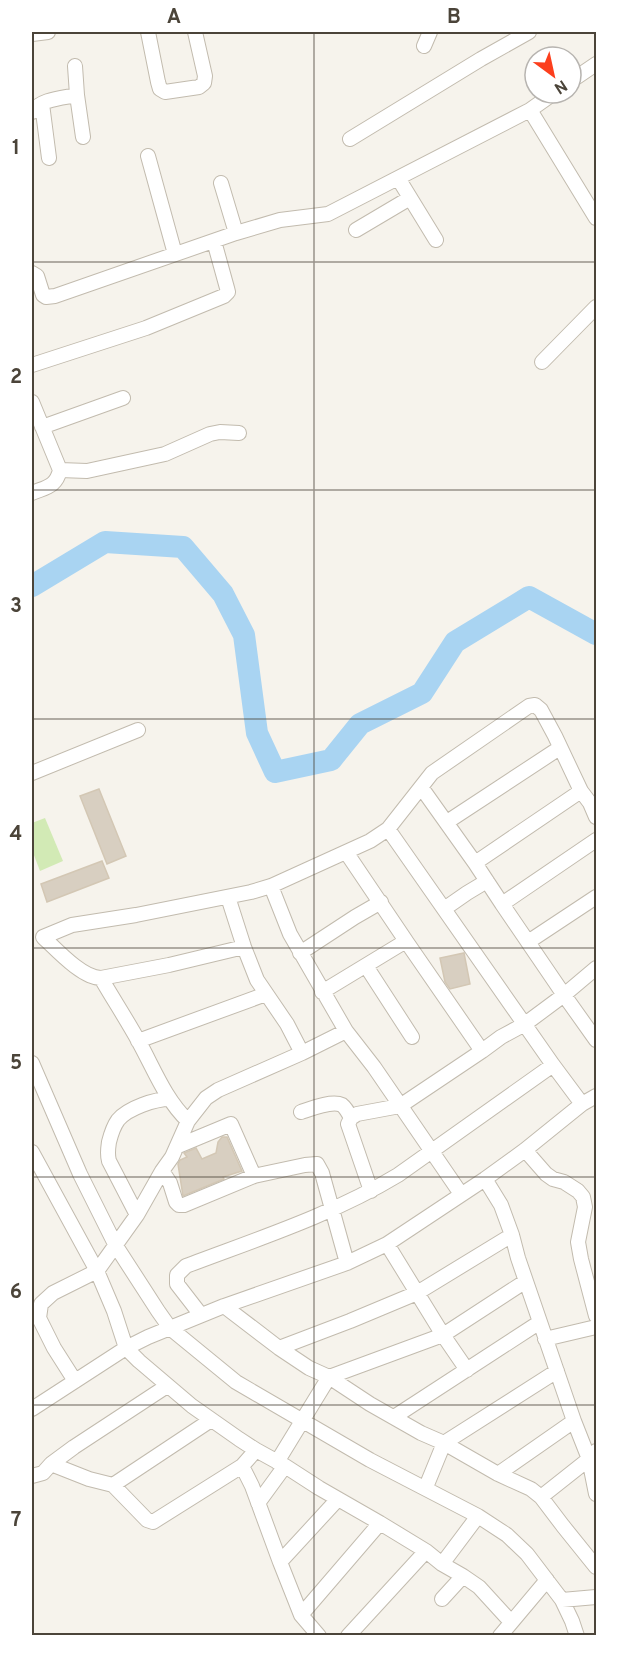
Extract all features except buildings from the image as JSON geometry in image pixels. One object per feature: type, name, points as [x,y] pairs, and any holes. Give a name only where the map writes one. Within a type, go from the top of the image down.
[{"type":"street","points":[[32,34],[48,32]]},
{"type":"street","points":[[148,32],[158,82],[160,89],[165,92],[199,87],[204,83],[205,76],[195,32]]},
{"type":"street","points":[[424,46],[430,32]]},
{"type":"street","points":[[350,139],[529,32]]},
{"type":"street","points":[[583,73],[597,64]]},
{"type":"street","points":[[75,66],[83,137]]},
{"type":"street","points":[[49,158],[37,108],[77,95]]},
{"type":"street","points":[[32,273],[37,276],[43,296],[50,297],[236,233],[280,220],[328,214],[537,105]]},
{"type":"street","points":[[530,110],[597,218]]},
{"type":"street","points":[[148,156],[175,254]]},
{"type":"street","points":[[398,178],[435,240]]},
{"type":"street","points":[[221,183],[236,233]]},
{"type":"street","points":[[356,230],[410,198]]},
{"type":"street","points":[[32,365],[146,328],[224,296],[228,292],[214,241]]},
{"type":"street","points":[[542,362],[597,307]]},
{"type":"street","points":[[42,428],[123,398]]},
{"type":"street","points":[[32,402],[60,470],[58,478],[52,485],[32,493]]},
{"type":"street","points":[[60,470],[87,471],[165,454],[210,434],[239,433]]},
{"type":"street","points":[[37,939],[72,925],[228,897],[271,886],[370,841],[388,829],[432,773],[529,706],[536,705],[541,710],[581,791],[593,801],[597,817]]},
{"type":"street","points":[[32,772],[138,730]]},
{"type":"street","points":[[447,822],[555,751],[561,750]]},
{"type":"street","points":[[421,787],[597,1040]]},
{"type":"street","points":[[475,863],[581,791]]},
{"type":"street","points":[[388,829],[582,1104]]},
{"type":"street","points":[[502,904],[597,840]]},
{"type":"street","points":[[346,852],[482,1051]]},
{"type":"street","points":[[444,909],[487,881]]},
{"type":"street","points":[[271,886],[290,934],[346,1031],[374,1067],[461,1194]]},
{"type":"street","points":[[228,897],[257,980],[287,1024],[302,1053]]},
{"type":"street","points":[[528,942],[597,897]]},
{"type":"street","points":[[300,953],[381,902]]},
{"type":"street","points":[[37,939],[95,978],[169,965],[244,947]]},
{"type":"street","points":[[322,992],[406,941]]},
{"type":"street","points":[[366,966],[412,1037]]},
{"type":"street","points":[[371,1191],[348,1124],[351,1118],[357,1114],[400,1106],[501,1037],[525,1024],[597,968]]},
{"type":"street","points":[[101,978],[170,1099],[188,1121]]},
{"type":"street","points":[[138,1041],[266,994]]},
{"type":"street","points":[[75,1382],[39,1318],[41,1304],[53,1293],[97,1271],[137,1215],[177,1146],[188,1121],[206,1098],[218,1090],[346,1031]]},
{"type":"street","points":[[32,1063],[80,1174],[116,1246],[170,1328],[236,1382],[370,1460],[426,1487],[478,1516],[507,1535],[527,1554],[562,1600],[577,1635]]},
{"type":"street","points":[[201,1315],[177,1284],[177,1275],[180,1270],[371,1191],[553,1065]]},
{"type":"street","points":[[32,1409],[126,1348],[201,1315],[347,1263],[387,1244],[484,1179],[525,1150],[582,1104],[597,1096]]},
{"type":"street","points":[[137,1215],[109,1161],[107,1154],[111,1132],[123,1115],[150,1102],[170,1099]]},
{"type":"street","points":[[301,1112],[336,1104],[342,1105],[351,1118]]},
{"type":"street","points":[[177,1146],[231,1124],[254,1176]]},
{"type":"street","points":[[525,1150],[546,1174],[564,1182],[584,1197],[585,1207],[578,1242],[597,1316]]},
{"type":"street","points":[[32,1152],[97,1271],[114,1311],[126,1348],[139,1361],[211,1420],[256,1450],[426,1551],[479,1587],[511,1622]]},
{"type":"street","points":[[162,1170],[170,1183],[176,1202],[184,1205],[254,1176],[317,1164],[322,1173],[347,1263]]},
{"type":"street","points":[[484,1179],[501,1205],[574,1421],[593,1455],[597,1494]]},
{"type":"street","points":[[279,1348],[417,1293],[512,1235]]},
{"type":"street","points":[[387,1244],[467,1370]]},
{"type":"street","points":[[258,1503],[281,1464],[302,1421],[329,1377],[443,1335],[526,1281]]},
{"type":"street","points":[[224,1306],[309,1368],[329,1377],[420,1433],[444,1443],[498,1474],[531,1489],[541,1497],[597,1567]]},
{"type":"street","points":[[394,1418],[540,1322]]},
{"type":"street","points":[[545,1339],[597,1327]]},
{"type":"street","points":[[426,1487],[444,1443],[557,1371]]},
{"type":"street","points":[[32,1476],[43,1473],[74,1447],[167,1386]]},
{"type":"street","points":[[113,1485],[211,1420]]},
{"type":"street","points":[[498,1474],[574,1421]]},
{"type":"street","points":[[51,1464],[89,1479],[113,1485],[147,1520],[153,1522],[242,1466],[256,1450]]},
{"type":"street","points":[[541,1497],[593,1455]]},
{"type":"street","points":[[242,1466],[252,1486],[301,1615],[318,1635]]},
{"type":"street","points":[[280,1562],[338,1499]]},
{"type":"street","points":[[442,1564],[478,1516]]},
{"type":"street","points":[[301,1615],[380,1523]]},
{"type":"street","points":[[348,1635],[426,1551]]},
{"type":"street","points":[[442,1599],[463,1576]]},
{"type":"street","points":[[500,1635],[547,1580]]},
{"type":"street","points":[[562,1600],[597,1597]]},
{"type":"green space","points":[[45,818],[63,861],[40,871],[32,850],[32,823]]},
{"type":"waterway","points":[[32,586],[105,542],[183,547],[223,594],[244,635],[257,733],[275,772],[331,760],[360,724],[422,693],[455,642],[529,597],[596,634]]}]
